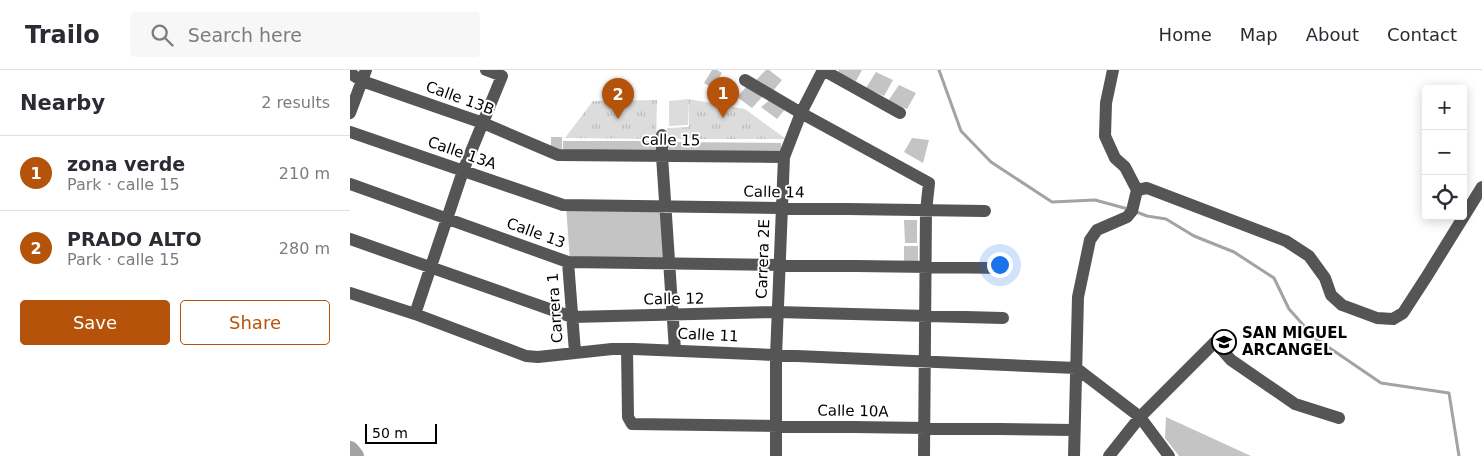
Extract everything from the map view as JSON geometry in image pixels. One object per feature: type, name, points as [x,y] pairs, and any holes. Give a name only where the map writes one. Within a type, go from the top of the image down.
[{"type":"street","points":[[414,314],[463,171],[502,76],[486,70]]},
{"type":"street","points":[[823,70],[900,113]]},
{"type":"street","name":"Carrera 2E","points":[[776,456],[777,312],[784,157],[801,113],[823,70]]},
{"type":"street","points":[[1074,456],[1078,297],[1090,240],[1097,230],[1127,218],[1132,211],[1137,190],[1125,168],[1115,158],[1105,136],[1106,103],[1113,70]]},
{"type":"street","name":"Calle 13B","points":[[350,73],[364,75],[558,155]]},
{"type":"street","points":[[350,113],[364,75]]},
{"type":"street","points":[[744,80],[929,183],[926,211],[923,361],[924,456]]},
{"type":"street","name":"Calle 13A","points":[[350,132],[563,205]]},
{"type":"street","points":[[662,135],[675,350]]},
{"type":"street","name":"calle 15","points":[[558,155],[784,157]]},
{"type":"street","name":"Calle 13","points":[[350,184],[568,262],[1006,268]]},
{"type":"street","points":[[1137,190],[1147,188],[1286,241],[1309,256],[1325,278],[1331,296],[1342,305],[1377,318],[1393,319],[1402,312],[1422,284],[1482,187]]},
{"type":"street","name":"Calle 14","points":[[563,205],[985,211]]},
{"type":"street","points":[[350,239],[572,317]]},
{"type":"street","name":"Carrera 1","points":[[568,262],[575,352]]},
{"type":"street","name":"Calle 11","points":[[350,293],[414,314],[526,356],[538,357],[627,348],[1076,368]]},
{"type":"street","name":"Calle 12","points":[[572,317],[777,312],[1003,318]]},
{"type":"street","points":[[1109,456],[1140,417],[1215,342],[1231,360],[1296,404],[1340,418]]},
{"type":"street","name":"Calle 10A","points":[[627,348],[628,416],[632,424],[1074,430]]},
{"type":"street","points":[[1076,368],[1140,417],[1169,456]]},
{"type":"green space","points":[[688,99],[688,125],[669,126],[669,101]]},
{"type":"green space","points":[[688,99],[745,109],[786,139],[668,139],[667,128],[689,127]]},
{"type":"green space","points":[[657,100],[656,139],[565,138],[593,101]]},
{"type":"building","points":[[712,70],[722,73],[712,88],[704,83]]},
{"type":"building","points":[[766,70],[769,70],[782,80],[772,92],[756,80]]},
{"type":"building","points":[[839,70],[862,70],[856,81],[837,73]]},
{"type":"building","points":[[876,72],[893,80],[884,96],[866,88]]},
{"type":"building","points":[[748,85],[763,96],[752,108],[737,97]]},
{"type":"building","points":[[899,85],[916,93],[907,109],[888,101]]},
{"type":"building","points":[[772,98],[787,107],[777,119],[761,107]]},
{"type":"building","points":[[551,137],[562,137],[562,151],[551,151]]},
{"type":"building","points":[[912,138],[929,140],[923,163],[904,152]]},
{"type":"building","points":[[563,141],[659,141],[659,155],[563,154]]},
{"type":"building","points":[[664,142],[781,143],[782,156],[664,155]]},
{"type":"building","points":[[566,206],[664,207],[668,263],[570,261]]},
{"type":"building","points":[[904,220],[917,220],[917,243],[905,243]]},
{"type":"building","points":[[904,246],[918,246],[918,263],[904,263]]},
{"type":"building","points":[[1166,417],[1251,456],[1179,456],[1165,438]]},
{"type":"waterway","points":[[939,70],[961,131],[991,162],[1052,202],[1095,200],[1128,209]]},
{"type":"waterway","points":[[1134,211],[1147,216],[1166,219],[1194,236],[1234,252],[1274,278],[1289,309],[1315,338],[1381,383],[1449,393],[1459,456]]},
{"type":"waterway","points":[[350,450],[355,456]]},
{"type":"place","name":"zona verde","points":[[723,118]]},
{"type":"place","name":"PRADO ALTO","points":[[618,119]]},
{"type":"place","name":"SAN MIGUEL ARCANGEL","points":[[1224,342]]}]
